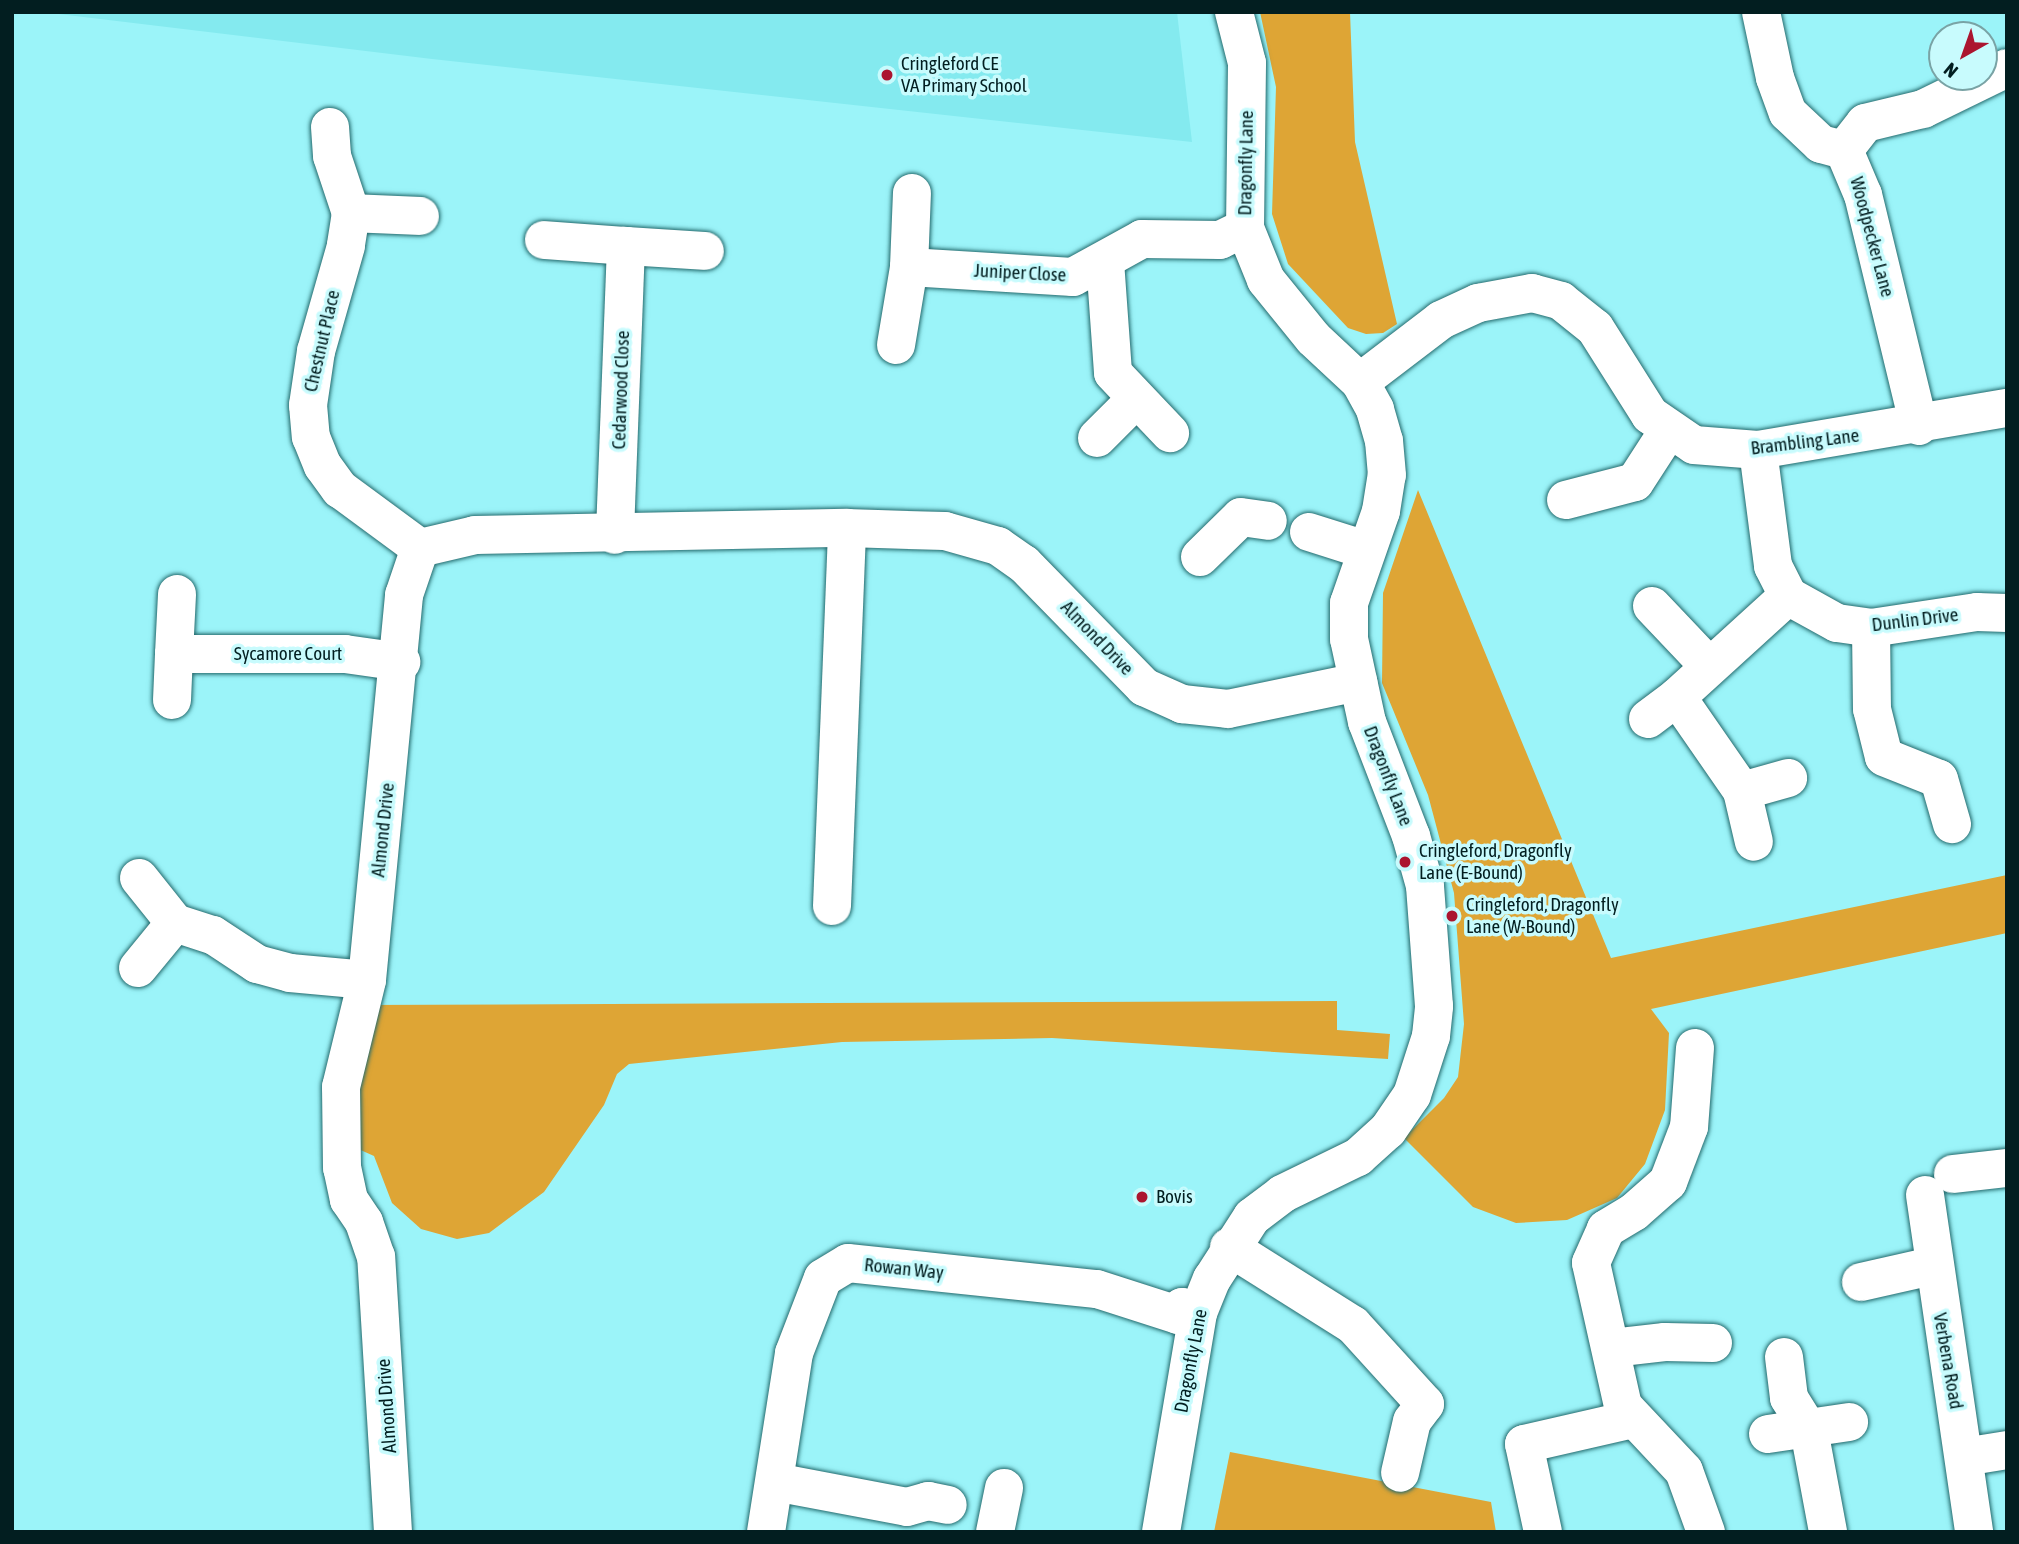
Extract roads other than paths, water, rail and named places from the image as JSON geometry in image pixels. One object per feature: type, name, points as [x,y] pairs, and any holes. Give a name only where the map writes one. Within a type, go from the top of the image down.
[{"type":"street","name":"Dragonfly Lane","points":[[1161,1532],[1198,1313],[1229,1247],[1252,1217],[1282,1194],[1358,1157],[1388,1130],[1412,1095],[1431,1036],[1433,948],[1425,886],[1411,836],[1367,722],[1349,639],[1349,603],[1381,511],[1387,475],[1384,440],[1376,409],[1360,382],[1313,338],[1274,290],[1245,228],[1247,64],[1234,12]]},
{"type":"street","points":[[1761,12],[1775,78],[1788,113],[1821,145],[1844,149],[1865,123],[1923,108],[2007,68]]},
{"type":"street","name":"Chestnut Place","points":[[330,127],[332,156],[351,213],[346,246],[316,351],[307,405],[311,437],[323,466],[340,489],[420,548]]},
{"type":"street","name":"Woodpecker Lane","points":[[1844,149],[1863,195],[1919,426]]},
{"type":"street","points":[[895,345],[909,267],[912,193]]},
{"type":"street","points":[[351,213],[420,216]]},
{"type":"street","name":"Juniper Close","points":[[909,267],[1073,277],[1142,239],[1220,240],[1245,228]]},
{"type":"street","points":[[544,240],[705,251]]},
{"type":"street","name":"Cedarwood Close","points":[[615,535],[626,246]]},
{"type":"street","points":[[1105,261],[1113,373],[1135,400],[1170,433]]},
{"type":"street","name":"Brambling Lane","points":[[1360,382],[1441,320],[1478,303],[1532,293],[1561,301],[1595,328],[1650,415],[1668,431],[1694,444],[1758,450],[1919,426],[2007,408]]},
{"type":"street","points":[[1097,438],[1135,400]]},
{"type":"street","points":[[1566,500],[1635,482],[1668,431]]},
{"type":"street","points":[[1754,842],[1742,791],[1662,708],[1788,596],[1773,566],[1758,450]]},
{"type":"street","points":[[1200,557],[1241,517],[1268,521]]},
{"type":"street","points":[[832,906],[847,528]]},
{"type":"street","name":"Almond Drive","points":[[393,1532],[376,1257],[364,1222],[349,1200],[340,1156],[341,1087],[367,980],[401,662],[404,595],[420,548],[475,535],[615,535],[847,528],[946,531],[998,546],[1024,564],[1144,687],[1182,704],[1228,709],[1358,682]]},
{"type":"street","points":[[1310,532],[1366,550]]},
{"type":"street","points":[[172,700],[177,593]]},
{"type":"street","name":"Dunlin Drive","points":[[1788,596],[1837,623],[1871,628],[2007,613]]},
{"type":"street","points":[[1652,606],[1709,666]]},
{"type":"street","points":[[1871,628],[1872,709],[1884,757],[1939,779],[1952,824]]},
{"type":"street","name":"Sycamore Court","points":[[174,654],[345,654],[401,662]]},
{"type":"street","points":[[1742,791],[1788,778]]},
{"type":"street","points":[[139,878],[175,923],[213,935],[257,964],[290,973],[367,980]]},
{"type":"street","points":[[138,968],[175,923]]},
{"type":"street","points":[[1695,1048],[1689,1127],[1668,1182],[1634,1212],[1605,1229],[1591,1263],[1612,1349],[1615,1382],[1633,1419],[1684,1471],[1706,1532]]},
{"type":"street","name":"Verbena Road","points":[[1975,1532],[1932,1266],[1938,1184],[2007,1168]]},
{"type":"street","points":[[1229,1247],[1353,1325],[1425,1404],[1412,1421],[1400,1473]]},
{"type":"street","name":"Rowan Way","points":[[766,1532],[794,1353],[822,1278],[848,1263],[1097,1289],[1178,1315],[1182,1307],[1198,1313]]},
{"type":"street","points":[[1861,1282],[1932,1266]]},
{"type":"street","points":[[1612,1349],[1665,1342],[1713,1343]]},
{"type":"street","points":[[1784,1357],[1789,1398],[1809,1430],[1828,1532]]},
{"type":"street","points":[[1543,1532],[1524,1444],[1633,1419]]},
{"type":"street","points":[[1768,1434],[1849,1422]]},
{"type":"street","points":[[1964,1457],[2007,1450]]},
{"type":"street","points":[[775,1482],[907,1507],[928,1501],[948,1505]]},
{"type":"street","points":[[995,1532],[1004,1488]]},
{"type":"place","name":"Cringleford CE VA Primary School","points":[[887,75]]},
{"type":"place","name":"Cringleford, Dragonfly Lane (E-Bound)","points":[[1405,862]]},
{"type":"place","name":"Cringleford, Dragonfly Lane (W-Bound)","points":[[1452,916]]},
{"type":"place","name":"Bovis","points":[[1142,1197]]}]
